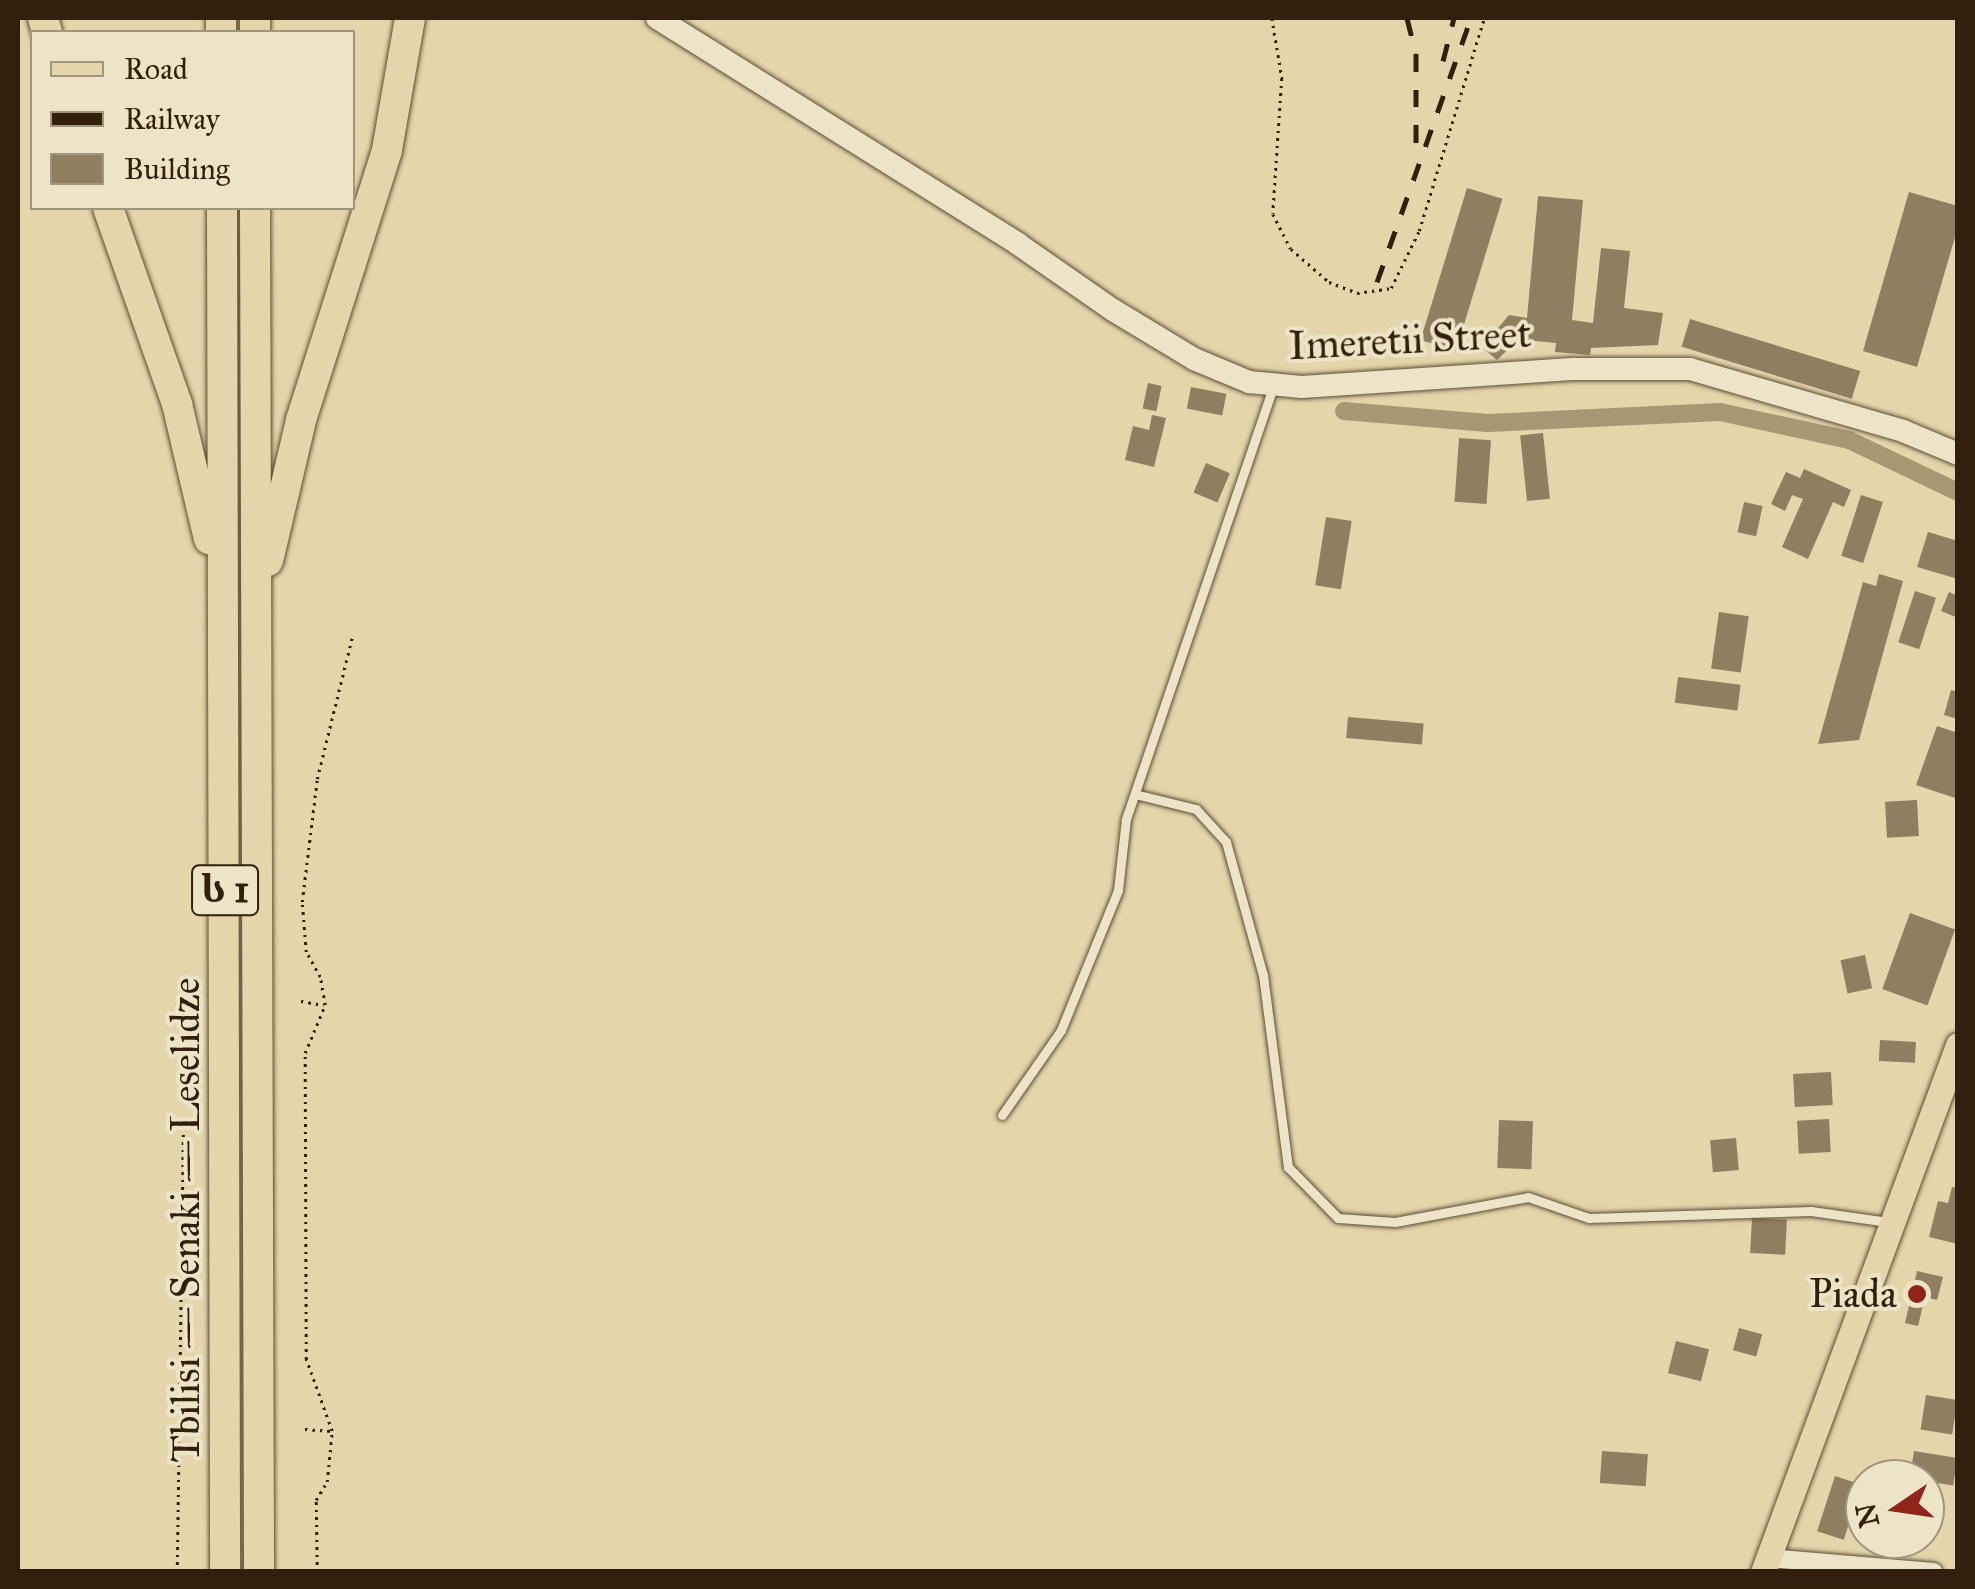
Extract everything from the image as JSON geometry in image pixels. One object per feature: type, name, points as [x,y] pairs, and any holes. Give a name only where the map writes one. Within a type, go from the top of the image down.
[{"type":"highway","points":[[256,613],[301,420],[387,150],[410,18]]},
{"type":"highway","points":[[109,210],[176,404],[204,513],[222,624]]},
{"type":"highway","name":"Tbilisi — Senaki — Leselidze","points":[[222,210],[228,1442],[225,1572]]},
{"type":"highway","name":"Tbilisi — Senaki — Leselidze","points":[[255,210],[259,1572]]},
{"type":"main road","name":"Imeretii Street","points":[[658,18],[1194,359],[1249,382],[1302,387],[1575,369],[1690,369],[1903,431],[1958,454]]},
{"type":"main road","points":[[1766,1565],[1958,1045]]},
{"type":"street","points":[[1766,1565],[1933,1572]]},
{"type":"lane","points":[[1002,1115],[1062,1030],[1118,890],[1126,819],[1274,384]]},
{"type":"lane","points":[[1135,794],[1196,808],[1226,842],[1263,975],[1288,1167],[1338,1218],[1394,1222],[1528,1197],[1589,1218],[1811,1211],[1890,1222]]},
{"type":"path","points":[[1272,18],[1282,78],[1273,214],[1291,249],[1329,282],[1357,292],[1391,288],[1419,231],[1484,18]]},
{"type":"path","points":[[317,1572],[316,1500],[326,1482],[332,1431],[306,1359],[305,1053],[324,1005],[320,977],[306,952],[302,902],[316,779],[352,638]]},
{"type":"path","points":[[301,1001],[324,1005]]},
{"type":"path","points":[[177,1572],[183,1130]]},
{"type":"path","points":[[305,1429],[332,1431]]},
{"type":"path","points":[[180,1433],[205,1432]]},
{"type":"building","points":[[1467,188],[1502,199],[1456,351],[1421,340]]},
{"type":"building","points":[[1909,192],[1958,206],[1958,227],[1917,367],[1863,351]]},
{"type":"building","points":[[1538,196],[1583,200],[1572,320],[1593,323],[1601,248],[1630,251],[1624,308],[1663,313],[1658,345],[1591,348],[1590,355],[1555,352],[1556,343],[1525,340],[1525,333],[1497,360],[1482,347],[1509,315],[1527,318]]},
{"type":"building","points":[[1690,319],[1860,371],[1852,399],[1682,347]]},
{"type":"building","points":[[1148,383],[1162,386],[1156,411],[1143,408]]},
{"type":"building","points":[[1191,387],[1226,394],[1222,415],[1187,409]]},
{"type":"building","points":[[1152,415],[1166,418],[1154,467],[1125,460],[1133,426],[1149,430]]},
{"type":"building","points":[[1543,433],[1550,499],[1527,501],[1520,435]]},
{"type":"building","points":[[1459,438],[1491,440],[1486,504],[1455,502]]},
{"type":"building","points":[[1206,463],[1230,473],[1217,503],[1193,492]]},
{"type":"building","points":[[1804,469],[1851,490],[1844,507],[1833,502],[1808,559],[1782,547],[1803,499],[1792,495],[1785,511],[1771,504],[1786,472],[1800,478]]},
{"type":"building","points":[[1861,495],[1883,502],[1863,563],[1841,556]]},
{"type":"building","points":[[1744,502],[1763,506],[1756,536],[1738,532]]},
{"type":"building","points":[[1326,517],[1352,521],[1341,589],[1315,585]]},
{"type":"building","points":[[1928,532],[1958,541],[1958,579],[1917,567]]},
{"type":"building","points":[[1879,574],[1903,581],[1859,740],[1818,744],[1863,582],[1876,586]]},
{"type":"building","points":[[1915,591],[1936,598],[1919,649],[1898,642]]},
{"type":"building","points":[[1949,592],[1958,596],[1958,618],[1941,611]]},
{"type":"building","points":[[1719,612],[1749,616],[1741,673],[1711,668]]},
{"type":"building","points":[[1678,677],[1741,685],[1737,710],[1675,703]]},
{"type":"building","points":[[1951,690],[1958,692],[1958,719],[1944,715]]},
{"type":"building","points":[[1348,717],[1424,724],[1422,745],[1346,738]]},
{"type":"building","points":[[1937,726],[1958,733],[1958,799],[1916,785]]},
{"type":"building","points":[[1917,800],[1919,836],[1887,838],[1885,802]]},
{"type":"building","points":[[1910,913],[1955,929],[1927,1006],[1882,989]]},
{"type":"building","points":[[1865,955],[1872,988],[1848,993],[1841,960]]},
{"type":"building","points":[[1880,1040],[1916,1042],[1915,1063],[1879,1061]]},
{"type":"building","points":[[1831,1072],[1833,1105],[1795,1107],[1793,1074]]},
{"type":"building","points":[[1829,1119],[1831,1152],[1799,1154],[1797,1121]]},
{"type":"building","points":[[1499,1120],[1533,1121],[1531,1169],[1497,1168]]},
{"type":"building","points":[[1736,1138],[1739,1170],[1713,1172],[1710,1140]]},
{"type":"building","points":[[1952,1187],[1958,1188],[1958,1244],[1929,1237],[1938,1201],[1948,1203]]},
{"type":"building","points":[[1752,1218],[1787,1220],[1785,1255],[1750,1253]]},
{"type":"building","points":[[1917,1271],[1943,1277],[1937,1300],[1925,1297],[1918,1326],[1905,1323]]},
{"type":"building","points":[[1739,1328],[1762,1334],[1756,1356],[1733,1350]]},
{"type":"building","points":[[1676,1341],[1709,1349],[1701,1381],[1668,1373]]},
{"type":"building","points":[[1926,1395],[1958,1400],[1952,1435],[1921,1430]]},
{"type":"building","points":[[1602,1451],[1648,1454],[1646,1486],[1600,1483]]},
{"type":"building","points":[[1914,1451],[1957,1458],[1953,1486],[1945,1484],[1945,1459],[1913,1459]]},
{"type":"building","points":[[1835,1476],[1845,1479],[1844,1540],[1817,1531]]},
{"type":"waterway","points":[[1344,411],[1488,423],[1720,412],[1849,440],[1958,492]]},
{"type":"railway","points":[[1407,18],[1416,53],[1416,159]]},
{"type":"railway","points":[[1443,61],[1454,18]]},
{"type":"railway","points":[[1377,282],[1471,18]]},
{"type":"place","name":"Piada","points":[[1917,1294]]}]
